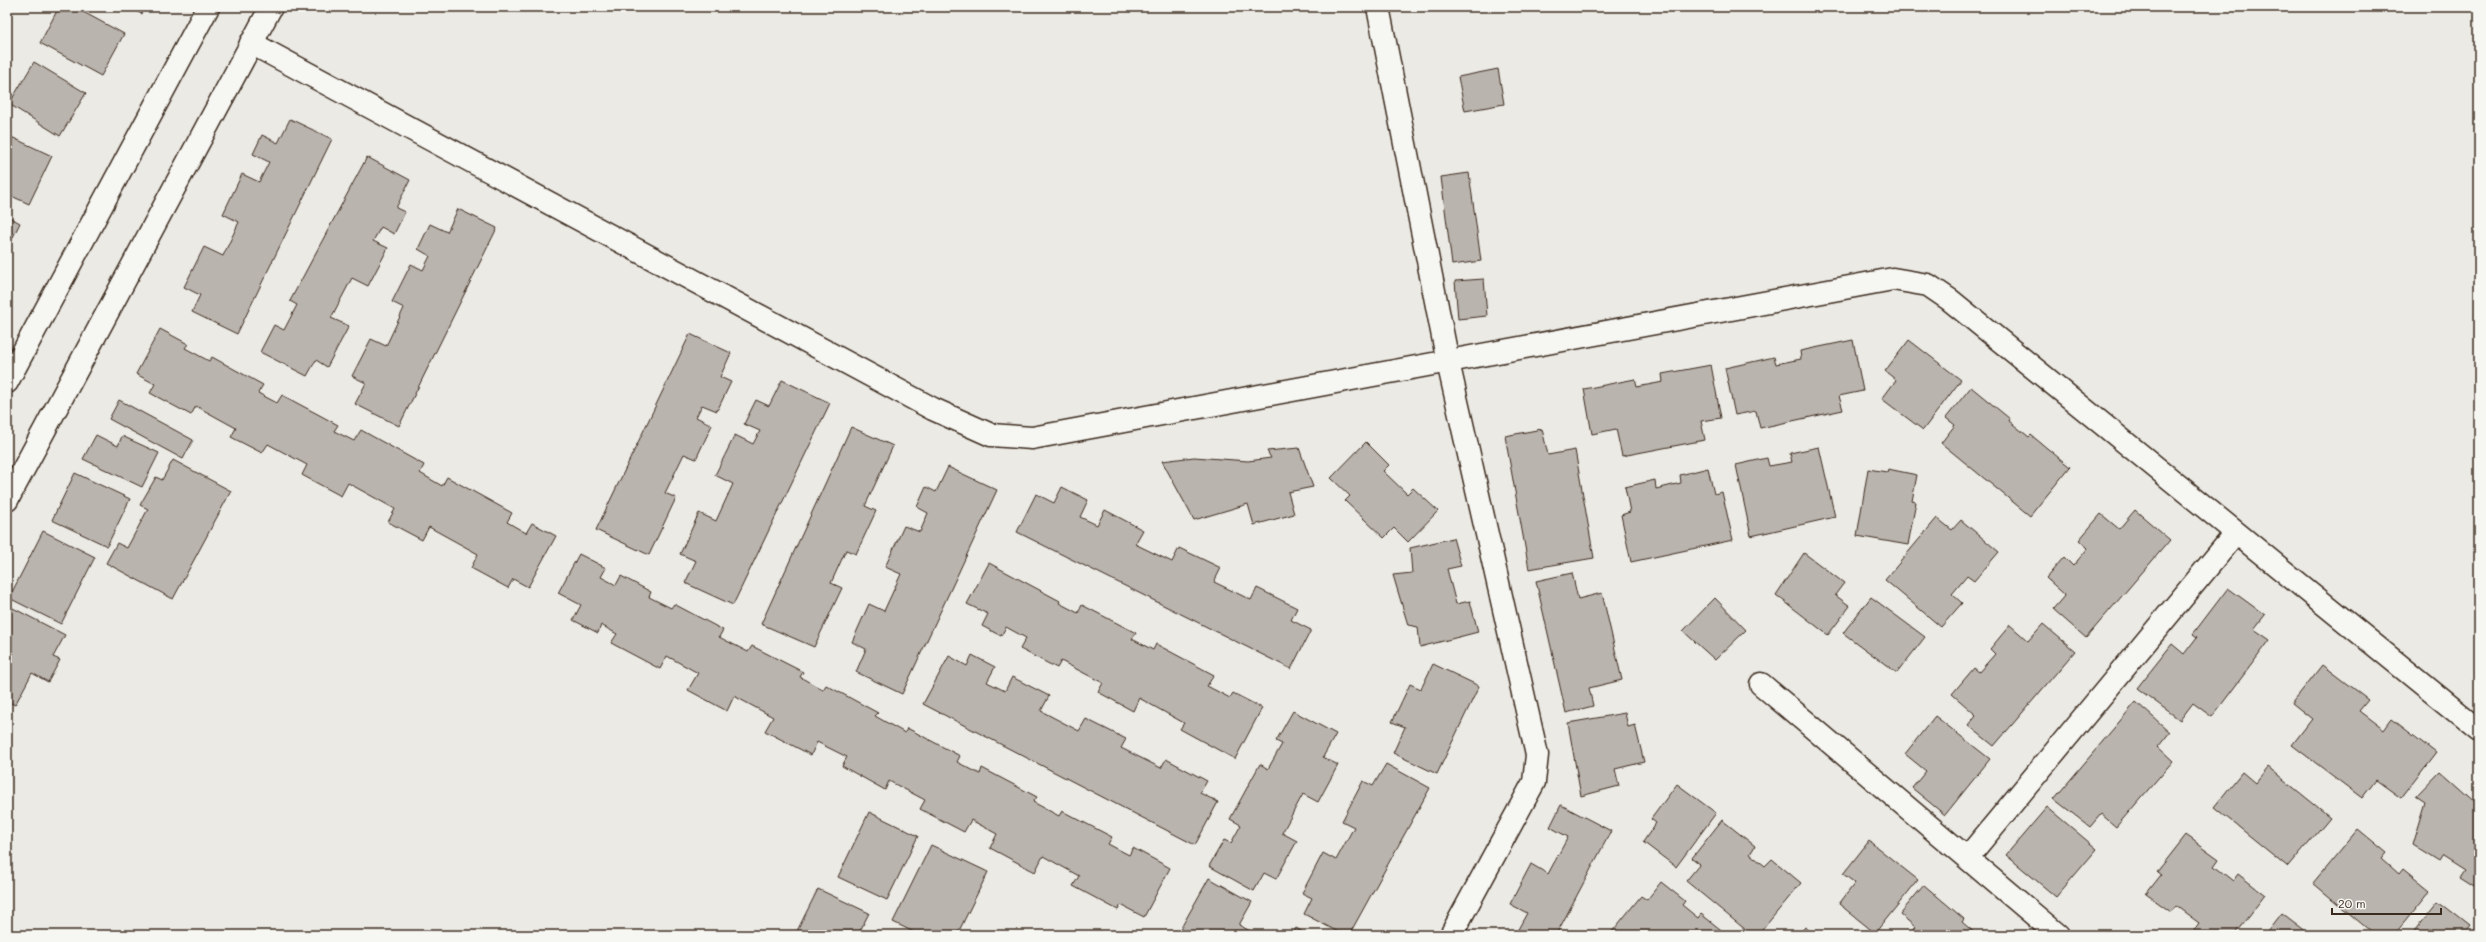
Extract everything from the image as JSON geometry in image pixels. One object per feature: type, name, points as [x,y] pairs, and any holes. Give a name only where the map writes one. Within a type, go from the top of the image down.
[{"type":"street","points":[[7,382],[208,7]]},
{"type":"street","points":[[7,500],[271,7]]},
{"type":"street","points":[[1378,7],[1448,362],[1537,755],[1534,782],[1451,935]]},
{"type":"street","points":[[251,43],[926,405],[991,435],[1032,438],[1893,279],[1928,285],[1957,305],[2479,730]]},
{"type":"street","points":[[1967,858],[2236,532]]},
{"type":"street","points":[[1761,684],[2058,935]]},
{"type":"building","points":[[59,7],[74,7],[124,34],[101,76],[40,43]]},
{"type":"building","points":[[127,7],[145,7],[142,14]]},
{"type":"building","points":[[34,62],[86,93],[60,136],[9,104]]},
{"type":"building","points":[[1498,69],[1504,104],[1465,111],[1458,77]]},
{"type":"building","points":[[290,119],[332,139],[237,334],[192,312],[200,295],[184,287],[204,247],[223,256],[239,222],[223,214],[242,174],[259,182],[269,162],[253,154],[262,135],[278,143]]},
{"type":"building","points":[[7,135],[52,156],[29,204],[7,194]]},
{"type":"building","points":[[367,157],[410,180],[396,208],[405,212],[394,234],[381,227],[373,241],[388,248],[368,286],[352,278],[331,318],[349,326],[327,367],[316,360],[307,376],[260,352],[274,325],[284,330],[297,305],[290,301]]},
{"type":"building","points":[[1469,173],[1481,261],[1452,265],[1441,177]]},
{"type":"building","points":[[458,209],[497,228],[399,426],[355,404],[366,383],[352,376],[371,339],[386,346],[404,308],[392,302],[411,264],[423,270],[430,256],[418,249],[430,224],[447,232]]},
{"type":"building","points":[[7,216],[20,223],[7,249]]},
{"type":"building","points":[[1484,279],[1487,316],[1458,319],[1455,281]]},
{"type":"building","points":[[160,329],[188,344],[185,348],[209,361],[212,357],[263,385],[258,393],[277,403],[282,395],[338,425],[334,431],[354,441],[361,430],[424,465],[420,473],[442,486],[447,477],[512,513],[507,522],[526,533],[532,523],[556,536],[528,587],[513,579],[508,588],[471,568],[478,554],[429,527],[422,540],[388,522],[395,509],[348,483],[341,496],[302,475],[307,465],[268,444],[262,453],[231,437],[236,428],[196,406],[191,415],[150,393],[155,384],[136,374]]},
{"type":"building","points":[[690,334],[731,353],[720,377],[731,382],[717,411],[702,405],[696,417],[712,425],[696,459],[684,454],[665,493],[676,498],[649,555],[596,530]]},
{"type":"building","points":[[1853,340],[1863,391],[1839,396],[1843,410],[1760,428],[1756,411],[1735,415],[1725,368],[1774,357],[1776,364],[1801,359],[1800,351]]},
{"type":"building","points":[[1909,340],[1961,380],[1923,430],[1882,399],[1896,380],[1885,371]]},
{"type":"building","points":[[1711,365],[1721,418],[1701,421],[1705,440],[1622,456],[1616,429],[1592,434],[1584,389],[1635,379],[1637,387],[1663,382],[1662,374]]},
{"type":"building","points":[[782,380],[830,403],[733,605],[685,583],[696,561],[680,554],[699,513],[716,521],[733,484],[715,475],[735,435],[753,444],[760,431],[744,424],[756,400],[769,406]]},
{"type":"building","points":[[1971,387],[2010,419],[2009,421],[2029,437],[2031,435],[2070,467],[2030,516],[1941,443],[1955,425],[1946,418]]},
{"type":"building","points":[[119,400],[193,440],[183,459],[109,419]]},
{"type":"building","points":[[851,427],[893,446],[865,506],[876,511],[856,554],[846,550],[831,583],[842,588],[814,647],[761,624]]},
{"type":"building","points":[[1542,429],[1548,455],[1575,450],[1594,558],[1529,569],[1505,436]]},
{"type":"building","points":[[96,435],[118,446],[122,436],[159,453],[142,487],[83,459]]},
{"type":"building","points":[[1366,442],[1389,465],[1383,471],[1407,494],[1413,488],[1438,511],[1408,542],[1394,528],[1384,538],[1345,501],[1350,496],[1331,478]]},
{"type":"building","points":[[1819,447],[1835,517],[1751,536],[1736,465],[1767,458],[1769,466],[1792,462],[1790,453]]},
{"type":"building","points":[[1299,448],[1313,487],[1288,492],[1294,514],[1254,525],[1248,504],[1194,520],[1162,461],[1194,457],[1248,461],[1271,458],[1267,451]]},
{"type":"building","points":[[173,460],[231,491],[173,599],[106,563],[117,543],[127,548],[148,509],[140,505],[156,477],[162,480]]},
{"type":"building","points":[[948,467],[997,490],[902,694],[856,672],[866,649],[852,642],[869,604],[884,611],[901,574],[885,567],[904,526],[920,532],[928,513],[917,507],[926,487],[936,492]]},
{"type":"building","points":[[1708,468],[1714,494],[1722,492],[1733,540],[1631,562],[1621,515],[1630,512],[1625,487],[1655,480],[1656,489],[1681,483],[1680,475]]},
{"type":"building","points":[[1868,469],[1887,472],[1888,469],[1917,475],[1912,501],[1916,502],[1908,545],[1857,536]]},
{"type":"building","points":[[75,473],[130,499],[107,546],[52,520]]},
{"type":"building","points":[[1062,487],[1088,500],[1080,517],[1097,525],[1105,510],[1143,530],[1135,544],[1172,562],[1179,548],[1221,568],[1214,582],[1251,600],[1257,588],[1297,608],[1291,620],[1311,630],[1291,669],[1017,532],[1036,494],[1054,503]]},
{"type":"building","points":[[2135,510],[2170,540],[2086,638],[2053,609],[2065,595],[2046,578],[2064,557],[2073,566],[2088,548],[2079,540],[2101,514],[2119,529]]},
{"type":"building","points":[[1937,518],[1952,530],[1961,520],[1999,552],[1974,581],[1967,576],[1952,594],[1962,603],[1941,627],[1885,580]]},
{"type":"building","points":[[43,531],[95,557],[61,624],[9,598]]},
{"type":"building","points":[[1453,538],[1461,566],[1447,569],[1456,604],[1470,601],[1478,632],[1420,647],[1418,627],[1408,625],[1393,575],[1412,573],[1410,548]]},
{"type":"building","points":[[1804,553],[1844,583],[1835,595],[1850,606],[1828,635],[1776,595]]},
{"type":"building","points":[[579,554],[606,568],[601,577],[616,585],[621,576],[651,592],[649,597],[671,608],[674,604],[723,630],[719,637],[748,652],[752,646],[803,672],[800,677],[823,690],[826,685],[878,713],[875,716],[905,733],[907,728],[960,756],[957,762],[980,774],[982,768],[1037,797],[1033,802],[1059,816],[1062,811],[1112,837],[1108,844],[1129,855],[1133,848],[1170,868],[1144,917],[1121,905],[1118,910],[1073,886],[1079,876],[1043,856],[1035,872],[990,848],[997,834],[971,820],[964,832],[920,809],[925,800],[889,781],[885,790],[842,766],[847,757],[817,742],[811,755],[765,731],[773,717],[734,696],[727,711],[688,690],[698,673],[667,656],[660,669],[611,643],[617,634],[601,625],[598,633],[573,620],[581,605],[558,593]]},
{"type":"building","points":[[989,563],[1060,601],[1059,603],[1078,613],[1082,605],[1136,633],[1132,639],[1153,650],[1156,644],[1214,675],[1207,686],[1230,698],[1233,693],[1262,708],[1235,759],[1180,729],[1184,723],[1139,698],[1133,711],[1098,692],[1103,683],[1061,661],[1057,668],[1020,649],[1026,638],[1006,627],[1001,636],[982,626],[988,614],[967,604]]},
{"type":"building","points":[[1572,573],[1578,599],[1602,593],[1622,680],[1589,688],[1593,706],[1566,713],[1536,581]]},
{"type":"building","points":[[2228,588],[2265,615],[2254,629],[2270,640],[2212,717],[2193,703],[2180,720],[2137,688],[2172,644],[2184,654],[2197,637],[2193,634]]},
{"type":"building","points":[[1871,597],[1925,637],[1897,673],[1843,633]]},
{"type":"building","points":[[1715,598],[1746,630],[1715,660],[1683,631]]},
{"type":"building","points":[[7,605],[65,635],[53,657],[60,660],[48,682],[32,673],[15,705],[7,701]]},
{"type":"building","points":[[2043,624],[2075,651],[1994,746],[1968,725],[1976,715],[1952,694],[1974,668],[1979,672],[1995,654],[1990,649],[2010,625],[2028,641]]},
{"type":"building","points":[[972,655],[995,667],[987,682],[1005,691],[1012,677],[1049,696],[1041,711],[1079,731],[1086,719],[1126,739],[1121,748],[1161,768],[1166,759],[1207,781],[1200,793],[1218,802],[1195,845],[923,704],[949,656],[967,666]]},
{"type":"building","points":[[1433,664],[1479,686],[1437,774],[1393,753],[1405,727],[1392,722],[1410,684],[1421,689]]},
{"type":"building","points":[[2322,665],[2368,700],[2359,711],[2384,730],[2392,719],[2436,753],[2401,798],[2376,780],[2362,798],[2292,745],[2312,719],[2292,703]]},
{"type":"building","points":[[2136,702],[2170,732],[2158,747],[2173,761],[2116,827],[2101,814],[2090,827],[2054,799]]},
{"type":"building","points":[[1293,711],[1336,734],[1323,757],[1338,765],[1318,802],[1303,794],[1282,833],[1297,841],[1276,879],[1264,873],[1254,891],[1209,866],[1224,840],[1231,843],[1241,825],[1230,819],[1260,764],[1268,769],[1282,744],[1276,741]]},
{"type":"building","points":[[1625,713],[1628,727],[1635,725],[1644,762],[1615,769],[1619,786],[1581,796],[1568,723]]},
{"type":"building","points":[[1935,716],[1990,759],[1945,815],[1912,788],[1926,771],[1905,754]]},
{"type":"building","points":[[1386,764],[1430,788],[1349,935],[1344,935],[1304,914],[1312,898],[1302,893],[1323,853],[1336,860],[1354,827],[1342,821],[1363,781],[1373,786]]},
{"type":"building","points":[[2268,767],[2330,817],[2288,867],[2214,807],[2242,772],[2255,783]]},
{"type":"building","points":[[2440,771],[2479,806],[2479,889],[2460,877],[2465,870],[2443,856],[2439,862],[2412,845],[2425,802],[2416,796]]},
{"type":"building","points":[[1677,784],[1716,813],[1676,867],[1643,842],[1656,823],[1651,819]]},
{"type":"building","points":[[1561,805],[1611,831],[1556,935],[1515,935],[1527,913],[1510,904],[1531,864],[1548,874],[1568,837],[1550,827]]},
{"type":"building","points":[[2047,807],[2097,849],[2056,897],[2006,855]]},
{"type":"building","points":[[869,812],[918,836],[887,900],[838,877]]},
{"type":"building","points":[[1722,820],[1755,846],[1750,854],[1765,866],[1772,859],[1801,883],[1758,935],[1752,935],[1686,881],[1700,864],[1692,858]]},
{"type":"building","points":[[2358,829],[2387,853],[2382,859],[2399,874],[2403,869],[2430,891],[2394,935],[2375,935],[2313,883]]},
{"type":"building","points":[[2186,835],[2219,859],[2214,866],[2233,881],[2238,874],[2265,895],[2234,935],[2201,935],[2194,930],[2199,923],[2176,906],[2171,912],[2146,894],[2161,875],[2157,872]]},
{"type":"building","points":[[1869,841],[1918,880],[1875,933],[1839,904],[1855,883],[1843,874]]},
{"type":"building","points":[[931,845],[988,872],[957,935],[920,935],[893,922]]},
{"type":"building","points":[[1209,878],[1252,902],[1239,925],[1250,931],[1248,935],[1177,935]]},
{"type":"building","points":[[1661,882],[1685,901],[1682,905],[1698,918],[1701,914],[1725,933],[1723,935],[1613,935],[1611,933],[1641,896],[1647,900]]},
{"type":"building","points":[[1924,885],[1964,919],[1962,922],[1977,935],[1909,935],[1915,927],[1900,914]]},
{"type":"building","points":[[818,889],[869,913],[858,935],[795,935]]},
{"type":"building","points":[[2438,901],[2470,926],[2463,935],[2411,935]]},
{"type":"building","points":[[2282,913],[2311,935],[2265,935]]},
{"type":"building","points":[[1805,927],[1816,935],[1798,935]]},
{"type":"building","points":[[1296,928],[1308,935],[1292,935]]}]
